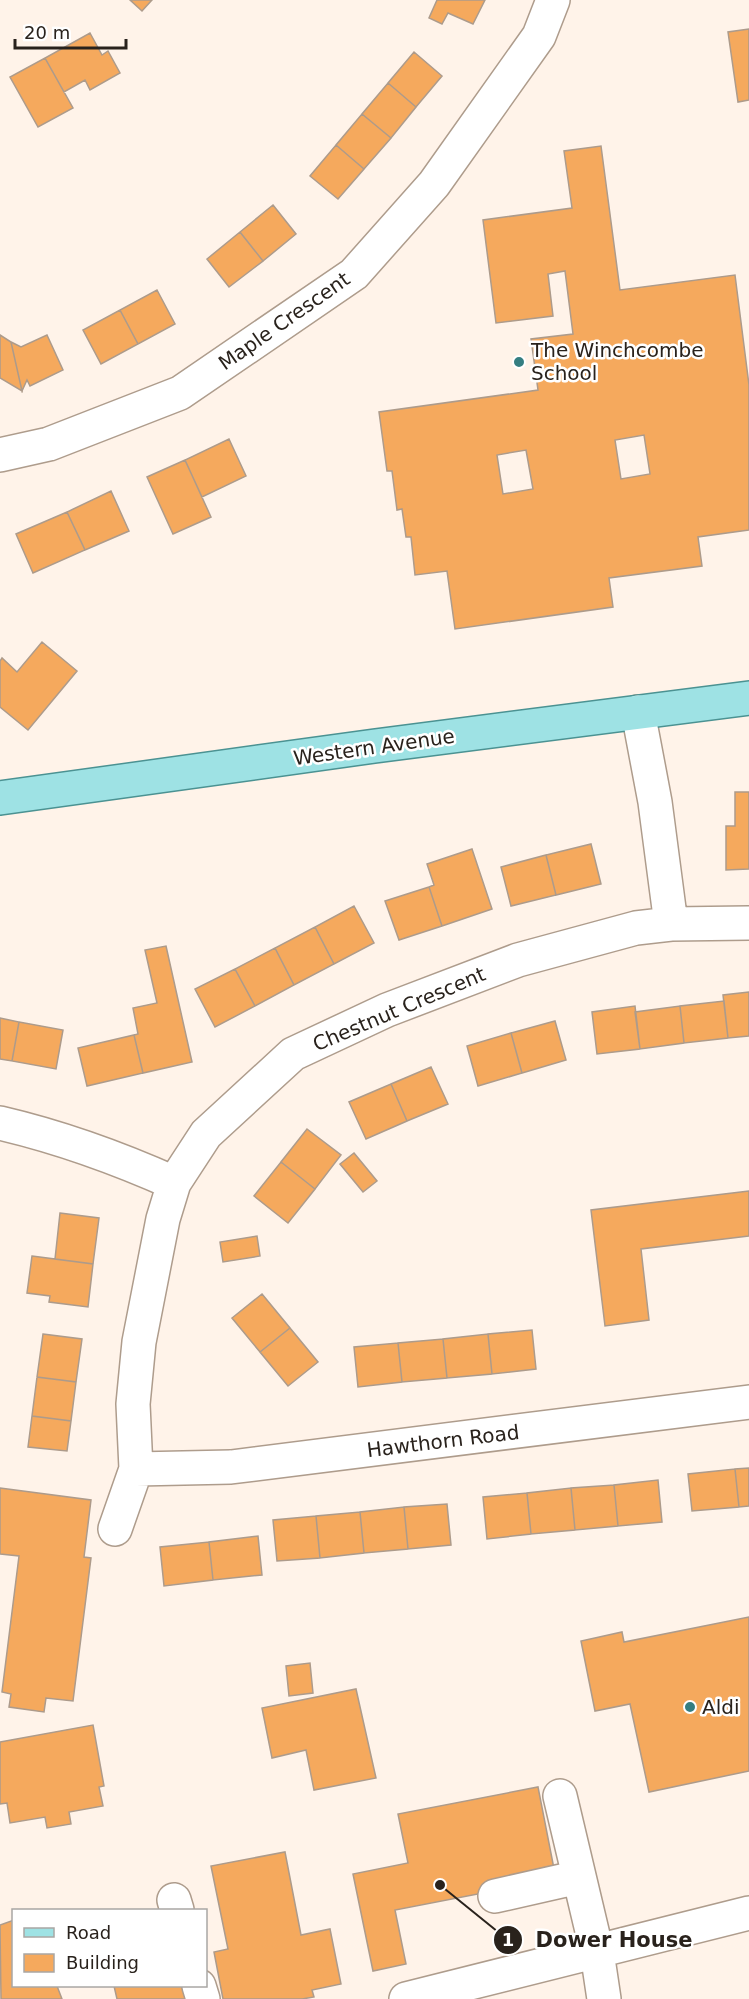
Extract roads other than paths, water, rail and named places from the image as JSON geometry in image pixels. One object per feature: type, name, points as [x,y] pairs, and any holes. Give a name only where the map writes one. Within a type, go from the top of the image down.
[{"type":"main road","name":"Western Avenue","points":[[0,798],[749,699]]},
{"type":"street","name":"Maple Crescent","points":[[0,455],[49,444],[180,393],[354,274],[434,184],[539,36],[553,0]]},
{"type":"street","points":[[638,712],[655,802],[671,924]]},
{"type":"street","name":"Chestnut Crescent","points":[[115,1529],[136,1469],[133,1404],[139,1342],[162,1220],[174,1183],[206,1134],[293,1054],[387,1010],[518,960],[636,928],[671,924],[749,923]]},
{"type":"street","points":[[0,1123],[27,1129],[114,1157],[174,1183]]},
{"type":"street","name":"Hawthorn Road","points":[[136,1469],[231,1467],[749,1402]]},
{"type":"street","points":[[560,1796],[597,1952],[604,1999]]},
{"type":"street","points":[[495,1896],[579,1877]]},
{"type":"street","points":[[406,1999],[749,1913]]},
{"type":"place","name":"The Winchcombe School","points":[[519,362]]},
{"type":"place","name":"Aldi","points":[[690,1707]]},
{"type":"place","name":"Dower House","points":[[440,1885]]}]
